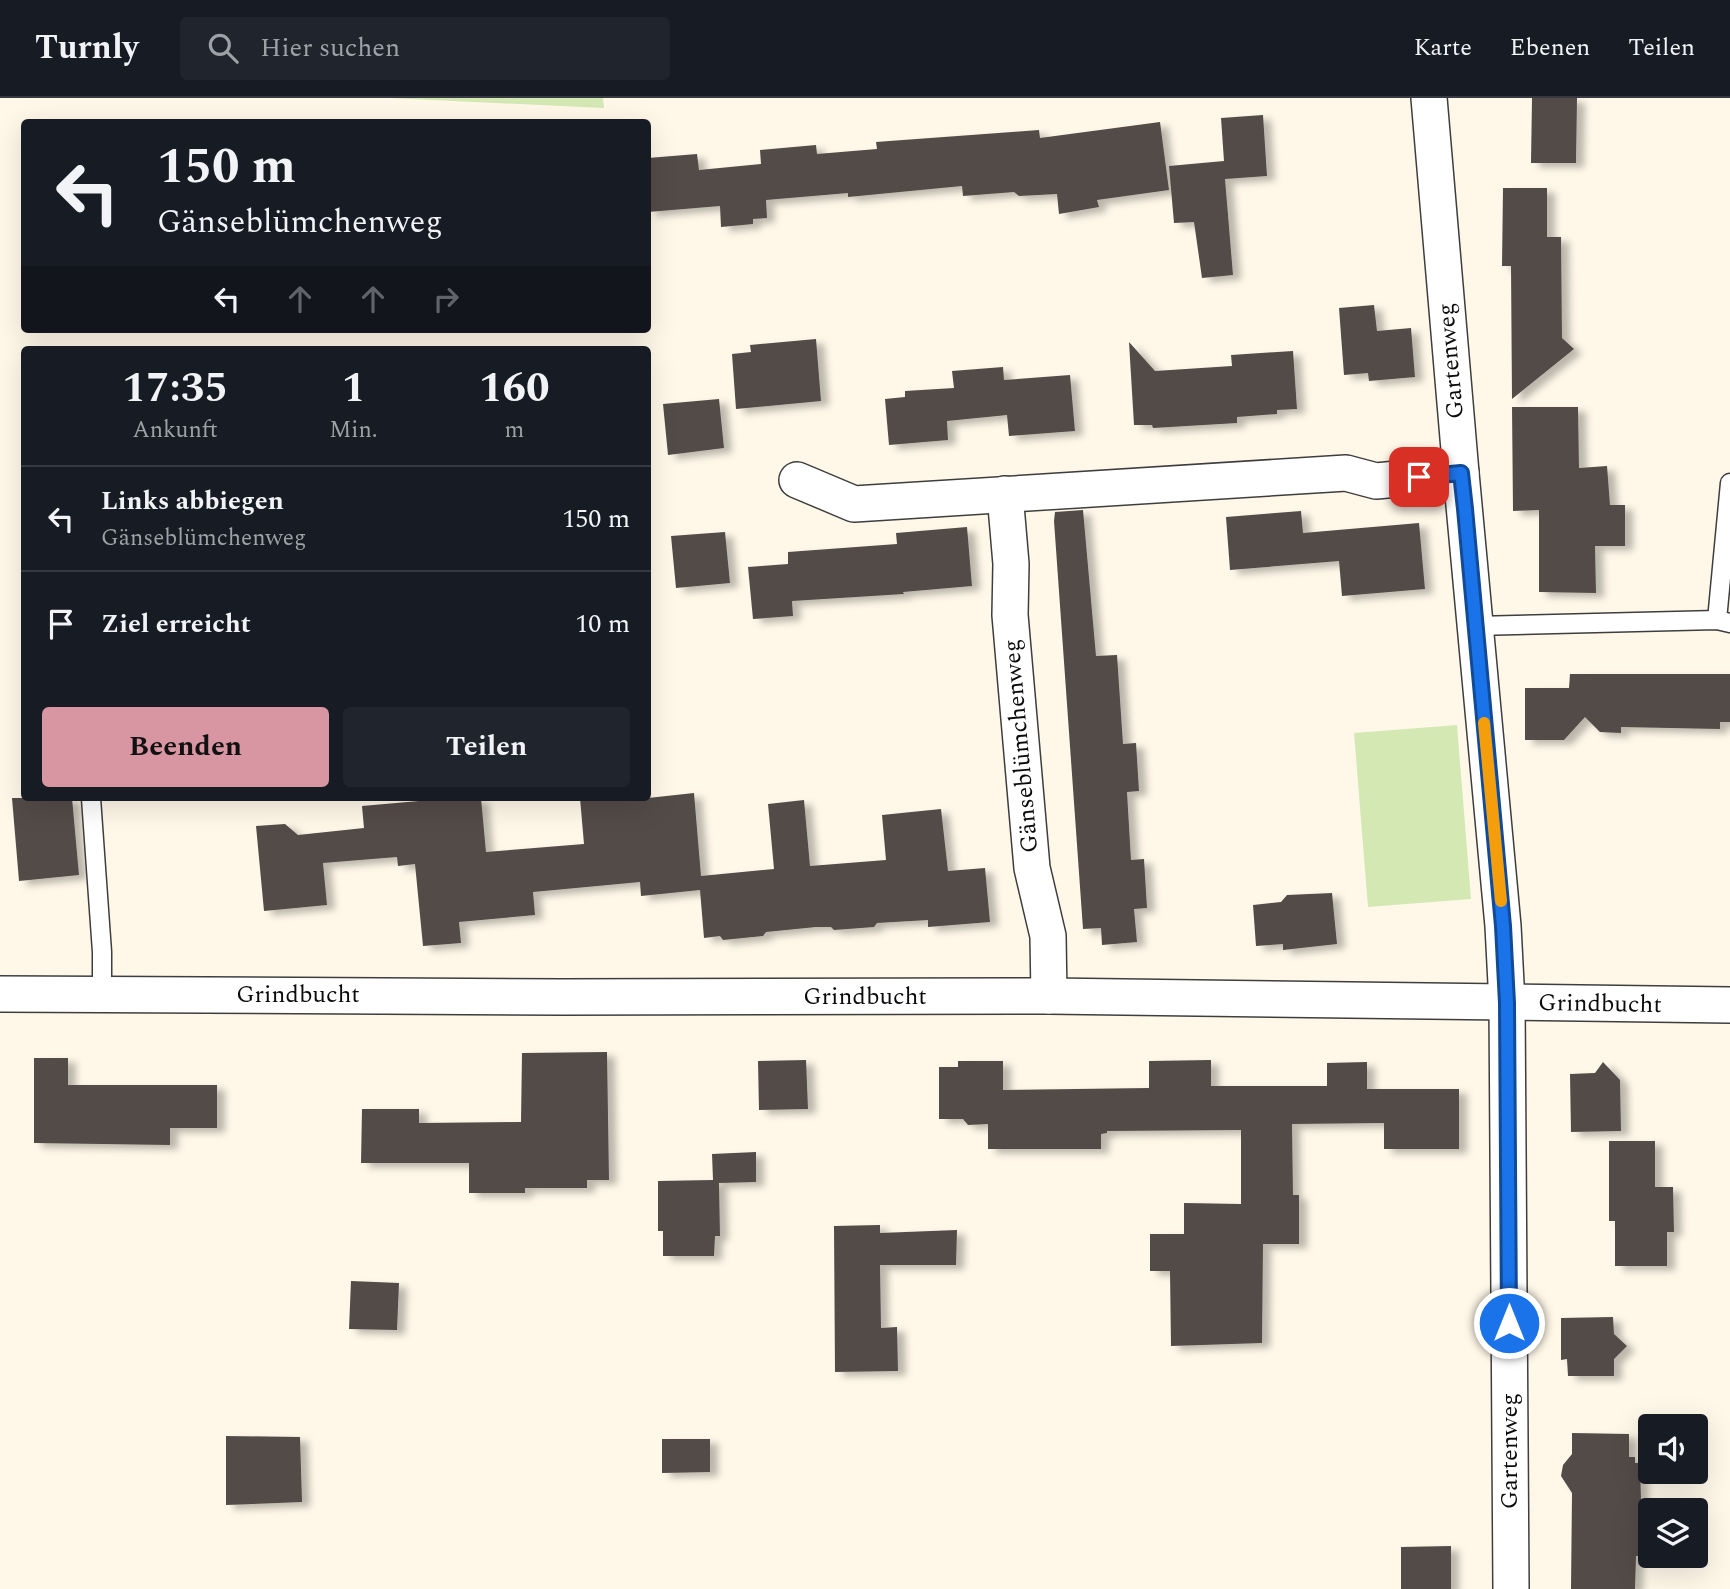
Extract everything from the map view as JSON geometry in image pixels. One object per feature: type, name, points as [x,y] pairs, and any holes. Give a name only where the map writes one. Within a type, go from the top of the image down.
[{"type":"street","name":"Gartenweg","points":[[1429,98],[1503,926],[1507,1003],[1511,1589]]},
{"type":"street","points":[[797,480],[854,503],[1346,473],[1376,481],[1461,473]]},
{"type":"street","name":"Gänseblümchenweg","points":[[1006,494],[1014,668],[1032,868],[1048,936],[1049,996]]},
{"type":"street","name":"Grindbucht","points":[[0,994],[1049,996],[1730,1005]]},
{"type":"lane","points":[[1475,626],[1724,622],[1730,483]]},
{"type":"lane","points":[[91,801],[102,952],[102,995]]},
{"type":"green space","points":[[389,98],[603,98],[604,108]]},
{"type":"green space","points":[[1457,725],[1471,899],[1368,907],[1354,733]]},
{"type":"building","points":[[1532,98],[1577,98],[1576,163],[1531,163]]},
{"type":"building","points":[[1263,115],[1267,176],[1225,179],[1233,275],[1202,278],[1194,222],[1174,223],[1169,166],[1224,161],[1221,118]]},
{"type":"building","points":[[1160,122],[1169,190],[1097,200],[1099,207],[1059,214],[1057,194],[1019,196],[1014,192],[963,196],[962,186],[848,197],[848,193],[766,200],[767,218],[753,219],[753,224],[721,227],[720,206],[651,212],[651,158],[697,154],[699,170],[761,164],[760,150],[816,145],[817,154],[877,149],[876,142],[1039,130],[1040,138]]},
{"type":"building","points":[[1503,188],[1547,188],[1547,237],[1561,237],[1562,338],[1574,349],[1512,399],[1511,266],[1502,266]]},
{"type":"building","points":[[1374,305],[1377,331],[1411,328],[1415,377],[1369,381],[1368,373],[1344,375],[1339,308]]},
{"type":"building","points":[[816,339],[821,401],[736,409],[732,354],[751,352],[750,345]]},
{"type":"building","points":[[1129,342],[1155,371],[1232,366],[1231,355],[1293,351],[1297,409],[1277,410],[1277,414],[1237,417],[1237,423],[1153,428],[1152,425],[1134,425]]},
{"type":"building","points":[[1003,367],[1004,380],[1070,375],[1075,431],[1009,436],[1007,415],[947,421],[948,440],[889,445],[885,399],[905,397],[905,391],[954,388],[952,371]]},
{"type":"building","points":[[719,399],[724,448],[668,455],[663,404]]},
{"type":"building","points":[[1512,407],[1578,407],[1579,468],[1607,466],[1610,505],[1625,505],[1625,546],[1595,546],[1596,593],[1539,592],[1539,510],[1513,511]]},
{"type":"building","points":[[1083,510],[1096,656],[1117,655],[1123,744],[1136,743],[1139,791],[1127,792],[1131,860],[1144,859],[1147,908],[1134,909],[1137,942],[1102,945],[1101,928],[1083,929],[1054,521],[1055,512]]},
{"type":"building","points":[[1301,511],[1303,533],[1419,523],[1425,589],[1342,596],[1339,561],[1230,570],[1226,517]]},
{"type":"building","points":[[967,527],[972,586],[903,592],[904,594],[792,601],[793,616],[753,619],[748,567],[788,564],[788,552],[897,544],[896,533]]},
{"type":"building","points":[[725,532],[730,583],[676,588],[671,536]]},
{"type":"building","points":[[1570,674],[1730,674],[1730,722],[1720,722],[1720,729],[1621,727],[1621,733],[1600,732],[1585,717],[1564,740],[1525,740],[1525,688],[1569,688]]},
{"type":"building","points":[[694,793],[701,876],[774,869],[768,804],[804,800],[810,866],[886,860],[882,815],[941,809],[948,871],[985,868],[990,922],[928,927],[928,920],[877,923],[874,927],[834,930],[831,927],[816,927],[723,940],[720,936],[704,938],[700,890],[641,896],[640,882],[533,892],[535,915],[459,922],[461,943],[423,946],[415,864],[398,866],[397,857],[323,863],[327,905],[264,911],[256,826],[285,824],[298,835],[364,828],[362,806],[419,801],[481,801],[486,852],[584,844],[580,801],[651,801],[651,798]]},
{"type":"building","points":[[12,798],[21,798],[21,801],[72,801],[79,875],[19,881]]},
{"type":"building","points":[[1332,893],[1337,944],[1283,950],[1283,944],[1256,946],[1253,905],[1281,902],[1287,895]]},
{"type":"building","points":[[607,1052],[609,1180],[587,1180],[587,1188],[525,1188],[525,1193],[469,1193],[469,1163],[361,1163],[362,1109],[419,1109],[419,1123],[521,1122],[522,1053]]},
{"type":"building","points":[[34,1058],[68,1058],[68,1085],[217,1085],[217,1128],[170,1128],[170,1145],[34,1143]]},
{"type":"building","points":[[806,1060],[808,1109],[759,1110],[758,1061]]},
{"type":"building","points":[[1211,1060],[1211,1086],[1327,1086],[1327,1063],[1367,1062],[1367,1089],[1459,1089],[1459,1149],[1384,1149],[1384,1123],[1292,1124],[1293,1195],[1299,1195],[1299,1244],[1263,1244],[1262,1343],[1171,1346],[1170,1271],[1150,1271],[1150,1234],[1184,1234],[1184,1203],[1241,1204],[1241,1130],[1107,1131],[1101,1134],[1101,1149],[988,1149],[988,1124],[968,1125],[963,1119],[939,1119],[939,1067],[958,1067],[958,1061],[1003,1061],[1003,1090],[1149,1088],[1149,1061]]},
{"type":"building","points":[[1603,1062],[1620,1080],[1621,1131],[1571,1132],[1570,1074],[1595,1073]]},
{"type":"building","points":[[1609,1141],[1655,1141],[1655,1187],[1673,1187],[1674,1232],[1667,1232],[1667,1266],[1615,1266],[1615,1221],[1609,1221]]},
{"type":"building","points":[[756,1152],[756,1182],[719,1183],[720,1236],[715,1236],[714,1256],[663,1256],[663,1231],[658,1231],[658,1181],[713,1180],[712,1154]]},
{"type":"building","points":[[880,1225],[880,1233],[957,1230],[956,1265],[880,1265],[881,1328],[897,1327],[898,1371],[835,1372],[834,1226]]},
{"type":"building","points":[[351,1281],[399,1283],[397,1330],[349,1329]]},
{"type":"building","points":[[1613,1317],[1614,1334],[1627,1346],[1614,1359],[1614,1376],[1568,1376],[1567,1359],[1561,1360],[1561,1318]]},
{"type":"building","points":[[1572,1433],[1629,1434],[1629,1457],[1635,1457],[1635,1463],[1638,1463],[1638,1484],[1641,1484],[1635,1589],[1571,1589],[1572,1493],[1561,1476],[1563,1465],[1572,1454]]},
{"type":"building","points":[[226,1436],[300,1437],[302,1502],[226,1505]]},
{"type":"building","points":[[662,1439],[710,1439],[710,1472],[662,1473]]},
{"type":"building","points":[[1451,1546],[1451,1589],[1401,1589],[1401,1547]]},
{"type":"slow traffic","points":[[1484,723],[1501,901]]},
{"type":"route","points":[[1419,477],[1461,473],[1465,509],[1503,926],[1507,1003],[1509,1323]]}]
